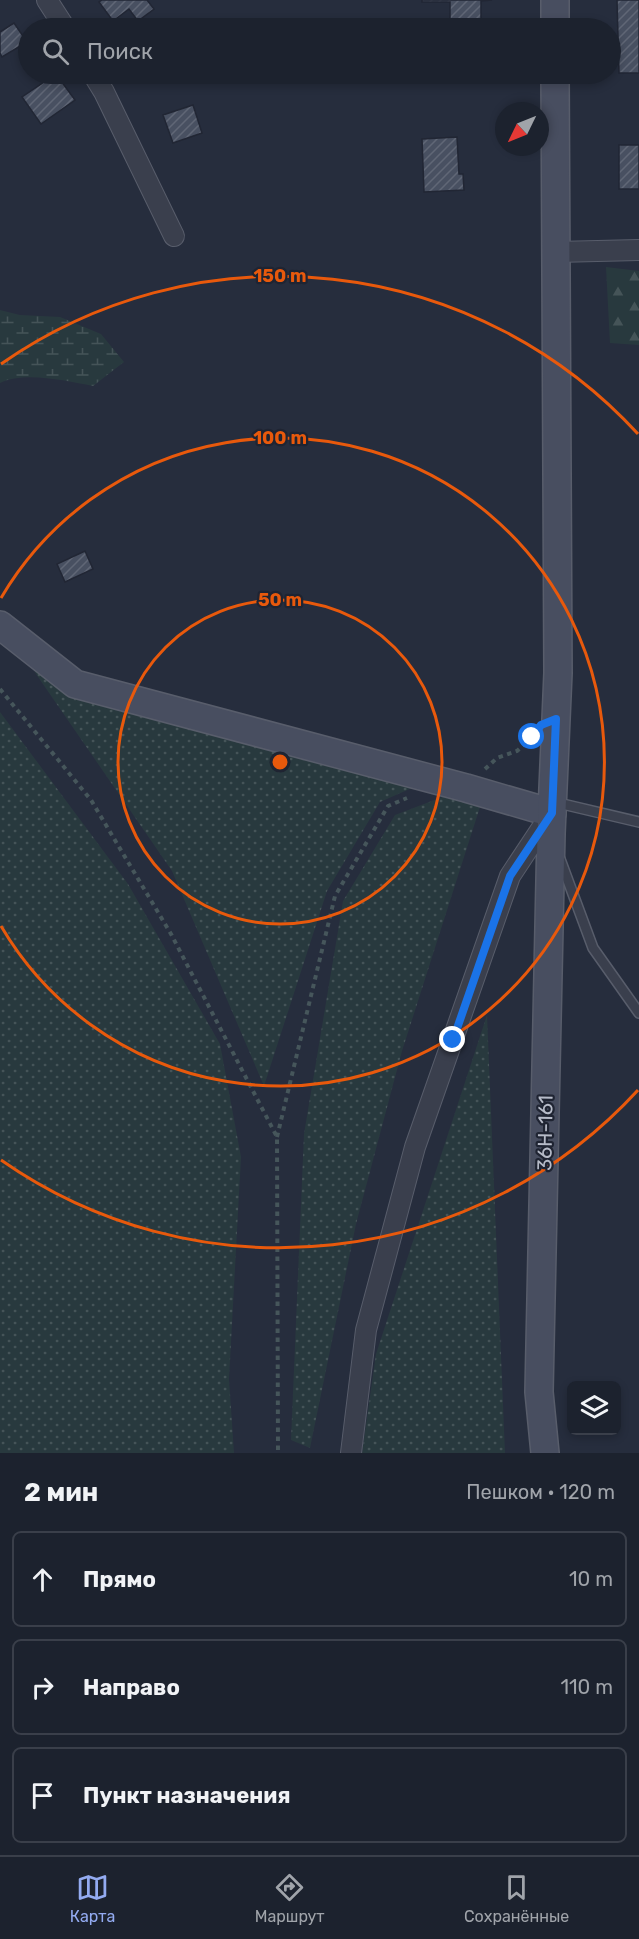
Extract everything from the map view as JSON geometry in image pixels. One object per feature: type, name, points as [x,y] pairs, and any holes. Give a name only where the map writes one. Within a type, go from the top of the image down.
[{"type":"street","points":[[48,0],[59,18]]},
{"type":"street","points":[[555,0],[555,18]]},
{"type":"street","points":[[99,84],[174,236]]},
{"type":"street","name":"36Н-161","points":[[545,1453],[539,1392],[552,816],[558,661],[555,84]]},
{"type":"street","points":[[556,252],[639,250]]},
{"type":"street","points":[[0,625],[75,684],[466,788],[552,816],[510,876],[415,1147],[366,1330],[351,1453]]},
{"type":"lane","points":[[639,822],[552,816],[593,948],[639,1013]]},
{"type":"path","points":[[0,689],[91,800],[171,934],[277,1137]]},
{"type":"path","points":[[466,788],[497,758],[517,751],[541,725],[556,719]]},
{"type":"path","points":[[278,1453],[277,1137],[335,896],[388,806],[408,798]]},
{"type":"green space","points":[[606,267],[639,271],[639,345],[610,343]]},
{"type":"green space","points":[[0,310],[20,315],[60,317],[101,334],[124,362],[93,386],[33,377],[10,379],[0,383]]},
{"type":"green space","points":[[22,648],[60,673],[437,777],[380,802],[327,891],[264,1086],[172,871],[36,674]]},
{"type":"green space","points":[[0,712],[128,884],[220,1044],[241,1157],[229,1379],[234,1453],[0,1453]]},
{"type":"green space","points":[[445,796],[480,807],[402,1051],[356,1224],[310,1448],[291,1440],[304,1134],[343,901],[395,815]]},
{"type":"green space","points":[[487,1015],[505,1453],[362,1453],[376,1354]]},
{"type":"building","points":[[102,0],[147,0],[154,9],[142,18],[136,18],[129,9],[117,18],[111,18],[99,2]]},
{"type":"building","points":[[422,0],[492,0],[481,1],[481,18],[450,18],[450,2],[422,2]]},
{"type":"building","points":[[617,0],[639,0],[639,73],[621,73],[621,18],[617,18]]},
{"type":"building","points":[[14,23],[18,29],[18,47],[2,57],[0,53],[0,32]]},
{"type":"building","points":[[41,84],[63,84],[75,100],[41,124],[22,97]]},
{"type":"building","points":[[193,105],[202,133],[173,143],[163,115]]},
{"type":"building","points":[[457,137],[459,174],[463,174],[464,190],[424,192],[422,139]]},
{"type":"building","points":[[619,145],[639,145],[639,189],[619,189]]},
{"type":"building","points":[[85,551],[93,569],[65,582],[57,564]]},
{"type":"route","points":[[453,1040],[510,876],[552,813],[556,719],[541,725],[532,737]]}]
